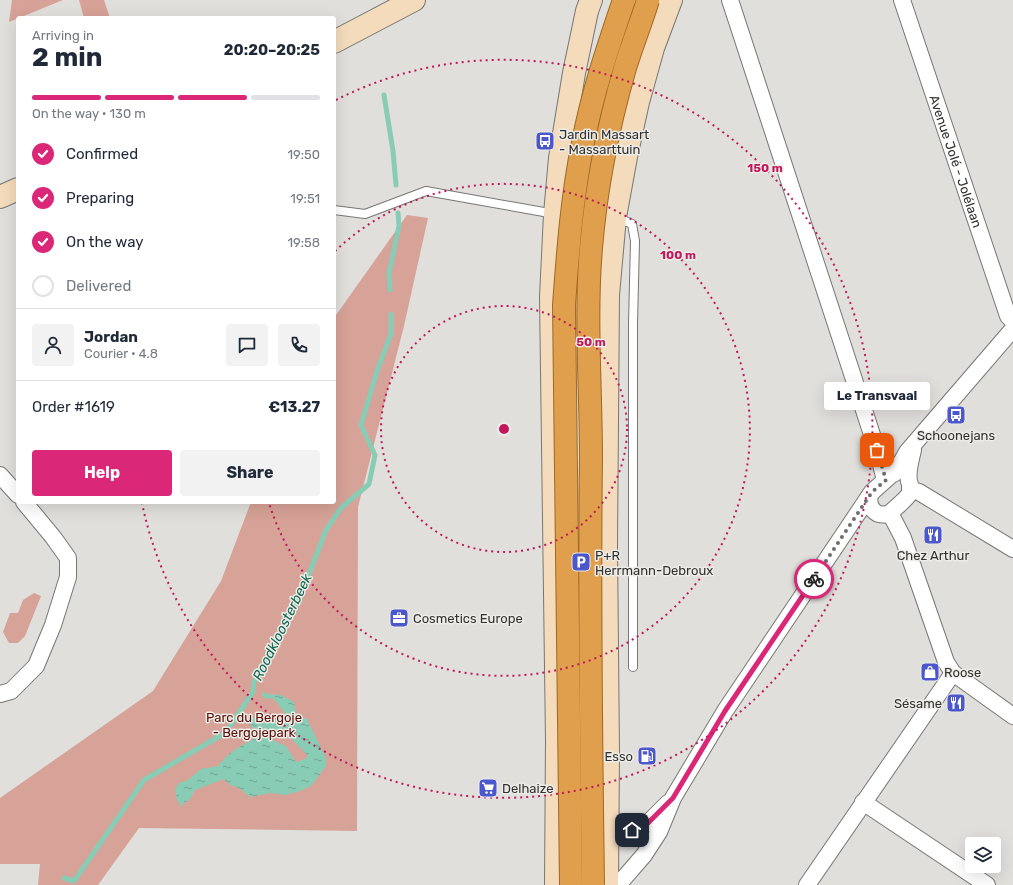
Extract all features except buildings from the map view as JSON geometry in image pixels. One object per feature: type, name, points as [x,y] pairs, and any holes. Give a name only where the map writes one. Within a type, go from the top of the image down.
[{"type":"highway","points":[[561,881],[564,305],[568,248],[583,142],[603,61],[624,0]]},
{"type":"highway","points":[[593,885],[589,594],[591,444],[588,306],[591,250],[596,202],[606,147],[625,68],[666,2]]},
{"type":"main road","points":[[617,877],[607,842],[608,295],[615,217],[638,102],[666,2]]},
{"type":"main road","points":[[336,41],[401,3]]},
{"type":"main road","points":[[561,881],[557,741],[551,305],[555,214],[560,158],[574,73],[588,4]]},
{"type":"main road","points":[[0,197],[16,190]]},
{"type":"main road","points":[[561,881],[607,842]]},
{"type":"street","points":[[730,0],[877,450],[910,493],[884,513],[848,529]]},
{"type":"street","name":"Avenue Jolé - Jolélaan","points":[[902,0],[1008,316],[1013,322]]},
{"type":"street","points":[[617,877],[644,855],[659,832],[673,798],[729,704],[870,495],[900,481],[908,452],[1013,329]]},
{"type":"street","points":[[0,475],[16,493]]},
{"type":"street","points":[[900,481],[1013,549]]},
{"type":"street","points":[[870,495],[869,501],[871,508],[884,513],[903,538],[946,662],[953,673],[1013,716]]},
{"type":"street","points":[[0,694],[11,690],[36,666],[53,625],[68,577],[68,558],[26,504]]},
{"type":"street","points":[[807,885],[953,673]]},
{"type":"street","points":[[607,842],[647,824],[673,798]]},
{"type":"street","points":[[863,802],[987,885]]},
{"type":"lane","points":[[336,210],[365,214],[426,191],[555,214]]},
{"type":"lane","points":[[615,217],[632,224],[635,241],[633,324],[633,667]]},
{"type":"green space","points":[[12,0],[63,0],[24,16],[16,16],[16,19],[9,22]]},
{"type":"green space","points":[[79,0],[104,0],[109,16],[83,16]]},
{"type":"green space","name":"Parc du Bergoje - Bergojepark","points":[[407,215],[428,218],[404,326],[358,507],[357,831],[139,828],[98,885],[38,885],[40,864],[0,864],[0,798],[153,691],[221,581],[250,504],[336,504],[336,315]]},
{"type":"green space","points":[[34,593],[41,596],[25,636],[18,643],[9,643],[3,632],[10,613],[18,613],[23,600]]},
{"type":"water","points":[[261,692],[281,695],[294,702],[296,713],[307,719],[326,758],[326,766],[312,785],[303,790],[286,795],[271,793],[250,797],[239,788],[230,785],[224,779],[195,790],[190,799],[183,804],[182,807],[177,800],[175,789],[179,783],[188,780],[201,769],[218,766],[234,750],[254,739],[256,732],[247,721],[259,715],[266,719],[281,719],[285,713],[274,699],[264,698]],"holes":[[[275,730],[283,730],[308,756],[305,759],[296,762],[286,746],[270,739],[271,734]]]},
{"type":"waterway","name":"Roodkloosterbeek","points":[[384,95],[393,151],[396,185]]},
{"type":"waterway","name":"Roodkloosterbeek","points":[[390,290],[389,273],[399,226],[398,213]]},
{"type":"waterway","name":"Roodkloosterbeek","points":[[64,878],[74,881],[144,780],[225,733],[253,692],[254,682],[302,592],[326,530],[341,508],[369,484],[375,455],[361,425],[378,368],[391,334],[391,314]]},
{"type":"way so far","points":[[814,579],[872,492],[886,480],[877,450]]},
{"type":"place","name":"Jardin Massart - Massarttuin","points":[[545,141]]},
{"type":"place","name":"Schoonejans","points":[[956,415]]},
{"type":"place","name":"Le Transvaal","points":[[877,450]]},
{"type":"place","name":"Chez Arthur","points":[[933,535]]},
{"type":"place","name":"P+R Herrmann-Debroux","points":[[581,562]]},
{"type":"place","name":"Cosmetics Europe","points":[[399,618]]},
{"type":"place","name":"Roose","points":[[930,672]]},
{"type":"place","name":"Sésame","points":[[956,703]]},
{"type":"place","name":"Esso","points":[[647,756]]},
{"type":"place","name":"Delhaize","points":[[488,788]]},
{"type":"route","points":[[632,830],[647,824],[673,798],[725,711],[781,625],[814,579]]}]
